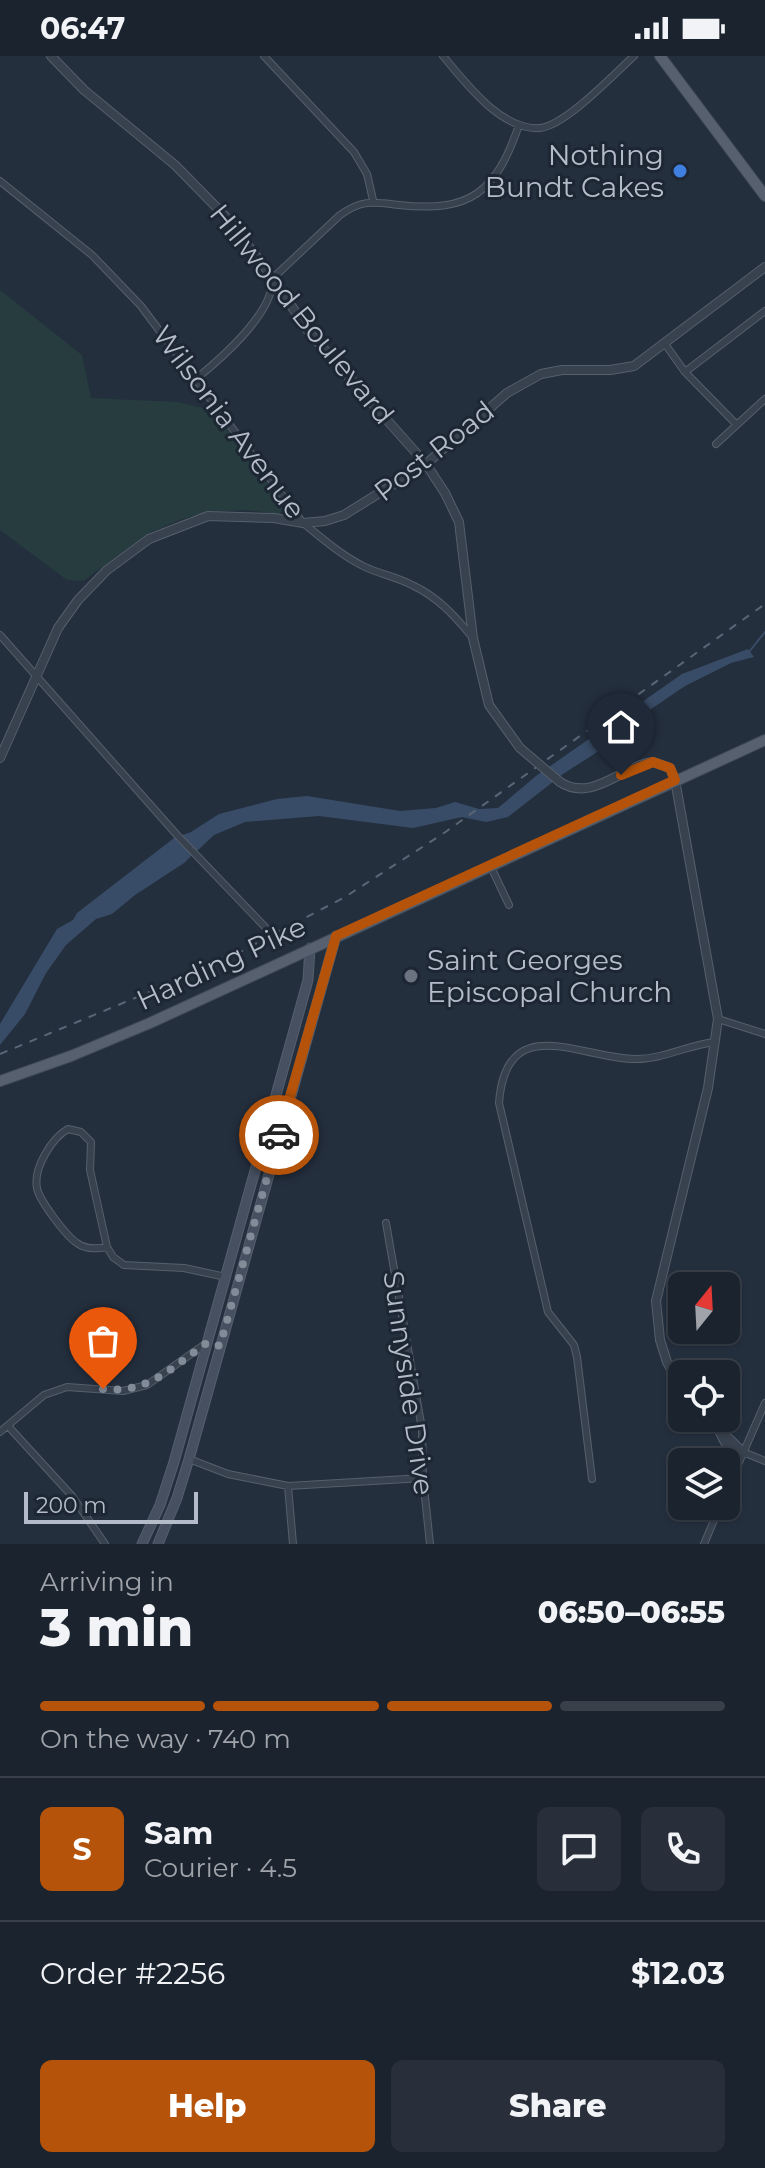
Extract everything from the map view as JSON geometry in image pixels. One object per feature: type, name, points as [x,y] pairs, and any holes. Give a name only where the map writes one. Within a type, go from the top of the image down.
[{"type":"main road","points":[[660,56],[765,196]]},
{"type":"main road","name":"Harding Pike","points":[[1,1080],[71,1056],[150,1023],[765,740]]},
{"type":"main road","points":[[158,1544],[189,1459],[336,936]]},
{"type":"main road","points":[[142,1544],[160,1505],[177,1453],[308,980],[310,948]]},
{"type":"main road","points":[[298,1015],[312,1019]]},
{"type":"main road","points":[[284,1065],[298,1069]]},
{"type":"main road","points":[[265,1137],[278,1141]]},
{"type":"main road","points":[[226,1277],[239,1281]]},
{"type":"main road","points":[[208,1342],[220,1346]]},
{"type":"main road","points":[[177,1453],[189,1459]]},
{"type":"street","name":"Hillwood Boulevard","points":[[51,56],[84,90],[185,174],[225,216],[273,278],[308,331],[426,464],[459,522],[473,638],[489,705],[520,748],[560,782],[576,789],[590,788],[653,762],[670,768],[675,780]]},
{"type":"street","points":[[264,56],[354,152],[367,174],[373,200]]},
{"type":"street","points":[[443,56],[492,110],[519,125],[541,128],[566,117],[634,56]]},
{"type":"street","points":[[197,378],[231,350],[244,333],[273,289],[273,278],[340,215],[373,200],[434,208],[460,203],[483,191],[495,176],[511,149],[519,125]]},
{"type":"street","name":"Wilsonia Avenue","points":[[0,181],[97,260],[141,306],[303,523],[356,562],[412,585],[432,597],[449,609],[473,638]]},
{"type":"street","name":"Post Road","points":[[0,758],[58,628],[78,600],[107,570],[149,539],[208,516],[274,518],[303,523],[344,515],[426,464],[507,393],[541,374],[562,370],[610,370],[646,359],[765,267]]},
{"type":"street","points":[[685,372],[765,311]]},
{"type":"street","points":[[665,344],[685,372],[736,424]]},
{"type":"street","points":[[716,444],[765,399]]},
{"type":"street","points":[[0,635],[194,854],[266,928]]},
{"type":"street","points":[[668,1364],[660,1340],[656,1301],[708,1088],[718,1019],[675,780]]},
{"type":"street","points":[[490,865],[509,905]]},
{"type":"street","points":[[718,1019],[765,1034]]},
{"type":"street","points":[[592,1479],[577,1357],[574,1345],[548,1312],[499,1103],[505,1070],[517,1056],[543,1045],[560,1045],[632,1059],[651,1058],[697,1044],[715,1042]]},
{"type":"street","points":[[107,1247],[91,1249],[76,1243],[37,1190],[37,1173],[45,1156],[68,1129],[81,1132],[91,1142],[90,1170],[107,1247],[113,1257],[124,1265],[184,1268],[226,1277]]},
{"type":"street","name":"Sunnyside Drive","points":[[386,1223],[422,1429],[423,1478],[430,1544]]},
{"type":"street","points":[[0,1432],[44,1395],[67,1387],[123,1391],[147,1385],[208,1342]]},
{"type":"street","points":[[740,1459],[765,1403]]},
{"type":"street","points":[[8,1426],[72,1496],[105,1544]]},
{"type":"street","points":[[722,1432],[743,1452],[765,1461]]},
{"type":"street","points":[[189,1459],[228,1474],[288,1486],[423,1478]]},
{"type":"street","points":[[288,1486],[293,1544]]},
{"type":"street","points":[[704,1544],[714,1520]]},
{"type":"green space","points":[[0,290],[82,355],[91,398],[178,402],[214,411],[284,510],[279,514],[245,510],[209,512],[182,519],[149,533],[83,581],[67,580],[0,530]]},
{"type":"water","points":[[748,649],[754,657],[731,663],[685,686],[508,817],[486,822],[462,817],[413,828],[319,816],[245,822],[214,835],[198,850],[191,852],[184,863],[112,914],[96,919],[66,945],[46,973],[25,1014],[0,1045],[0,1024],[57,929],[73,920],[77,913],[174,838],[191,832],[219,814],[277,799],[307,796],[400,811],[436,808],[455,802],[479,809],[498,808],[536,776],[682,674]]},
{"type":"waterway","points":[[749,652],[765,632]]},
{"type":"railway","points":[[0,1054],[217,964],[345,897],[444,833],[765,604]]},
{"type":"way so far","points":[[103,1389],[123,1391],[147,1385],[208,1342],[220,1346],[279,1135]]},
{"type":"place","name":"Nothing Bundt Cakes","points":[[680,171]]},
{"type":"place","name":"Saint Georges Episcopal Church","points":[[411,976]]},
{"type":"route","points":[[279,1135],[336,936],[675,780],[670,768],[653,762],[621,775]]}]
